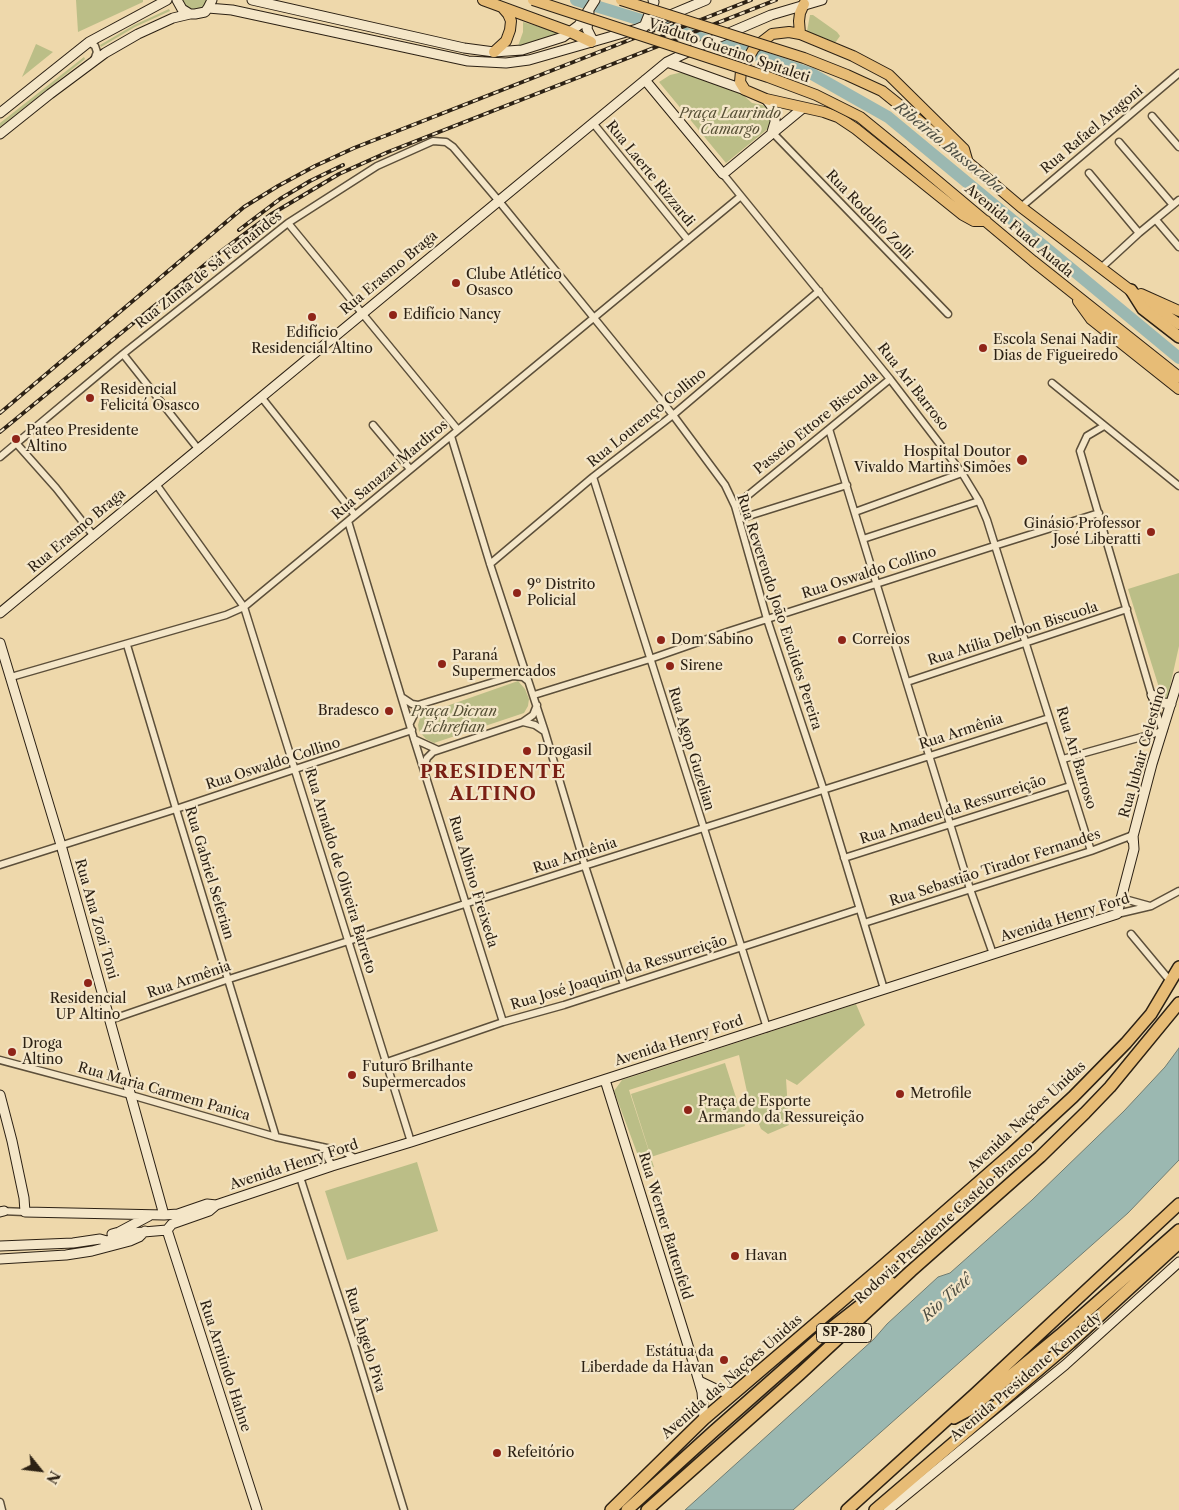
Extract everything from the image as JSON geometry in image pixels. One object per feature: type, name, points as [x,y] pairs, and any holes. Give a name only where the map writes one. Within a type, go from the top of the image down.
[{"type":"highway","points":[[1131,290],[1143,309],[1179,337]]},
{"type":"highway","name":"Avenida Nações Unidas","points":[[877,1272],[1010,1154],[1113,1056],[1151,1014],[1172,982],[1179,967]]},
{"type":"highway","name":"Rodovia Presidente Castelo Branco","points":[[647,1510],[1040,1157],[1098,1100],[1179,1003]]},
{"type":"highway","points":[[847,1510],[942,1425],[1179,1204]]},
{"type":"highway","points":[[942,1425],[970,1410],[1060,1335],[1179,1230]]},
{"type":"highway","points":[[875,1510],[1070,1343],[1179,1243]]},
{"type":"highway","points":[[628,1510],[825,1333],[886,1284],[911,1271]]},
{"type":"highway","name":"Avenida das Nações Unidas","points":[[611,1510],[704,1419],[877,1272]]},
{"type":"main road","points":[[0,113],[89,42],[168,0]]},
{"type":"main road","points":[[177,0],[182,9],[190,14]]},
{"type":"main road","points":[[252,0],[464,48],[494,52],[522,50],[563,37],[579,25],[592,5]]},
{"type":"main road","points":[[483,0],[592,41]]},
{"type":"main road","name":"Viaduto Guerino Spitaleti","points":[[533,0],[768,77],[816,95],[860,117],[903,152]]},
{"type":"main road","name":"Avenida Fuad Auada","points":[[621,0],[804,58],[882,91],[1021,207],[1131,290]]},
{"type":"main road","points":[[645,24],[654,2],[653,0]]},
{"type":"main road","points":[[0,134],[94,60],[138,34],[173,18],[200,14],[210,4],[468,61],[506,63],[529,60],[656,21],[706,0]]},
{"type":"main road","name":"Rua Erasmo Braga","points":[[0,613],[667,62],[771,15],[822,0]]},
{"type":"main road","points":[[800,34],[800,12],[804,4]]},
{"type":"main road","points":[[592,5],[587,29],[592,41]]},
{"type":"main road","points":[[494,52],[506,41],[510,30],[511,21],[501,6]]},
{"type":"main road","points":[[745,90],[739,78],[751,52],[772,34],[789,32],[800,34],[852,56],[889,75],[964,149],[968,163]]},
{"type":"main road","points":[[667,62],[766,99],[838,117],[856,129],[963,215],[974,220],[986,221]]},
{"type":"main road","name":"Rua Ari Barroso","points":[[645,80],[723,174]]},
{"type":"main road","points":[[766,99],[775,114],[772,132]]},
{"type":"main road","points":[[723,174],[772,132],[804,108]]},
{"type":"main road","name":"Avenida Fuad Auada","points":[[903,152],[1073,294],[1179,377]]},
{"type":"main road","points":[[1131,290],[1179,311]]},
{"type":"main road","points":[[1131,290],[1158,311],[1179,324]]},
{"type":"main road","points":[[1073,294],[1091,319],[1179,389]]},
{"type":"main road","name":"Rua Ana Zozi Toni","points":[[0,644],[61,845],[131,1095],[160,1204],[157,1215]]},
{"type":"main road","name":"Rua Jubair Celestino","points":[[1114,916],[1152,764],[1179,677]]},
{"type":"main road","points":[[1152,695],[1157,702],[1171,704]]},
{"type":"main road","name":"Rua Jubair Celestino","points":[[1114,916],[1121,898],[1134,849],[1134,835]]},
{"type":"main road","name":"Avenida Henry Ford","points":[[168,1230],[172,1224],[209,1211],[216,1205],[332,1166],[1114,916]]},
{"type":"main road","name":"Rua Werner Battenfeld","points":[[605,1080],[699,1381],[702,1392],[704,1419]]},
{"type":"main road","points":[[0,1095],[12,1141],[24,1198],[25,1212]]},
{"type":"main road","name":"Avenida Henry Ford","points":[[25,1212],[157,1215],[178,1214],[207,1204],[216,1205]]},
{"type":"main road","points":[[0,1246],[100,1239],[157,1215],[162,1221],[130,1241],[92,1251],[66,1255],[0,1259]]},
{"type":"main road","points":[[100,1239],[107,1241],[132,1232],[168,1230]]},
{"type":"main road","name":"Rua Armindo Hahne","points":[[168,1230],[256,1510]]},
{"type":"main road","name":"Avenida Presidente Kennedy","points":[[888,1510],[1065,1365],[1179,1262]]},
{"type":"main road","points":[[699,1381],[720,1391],[734,1394]]},
{"type":"street","points":[[89,42],[95,46],[97,52],[94,60]]},
{"type":"street","name":"Rua Rafael Aragoni","points":[[1021,207],[1179,73]]},
{"type":"street","points":[[1152,116],[1179,148]]},
{"type":"street","name":"Rua Laerte Rizzardi","points":[[593,123],[688,240]]},
{"type":"street","name":"Rua Rodolfo Zolli","points":[[772,132],[948,314]]},
{"type":"street","name":"Rua Zuma de Sá Fernandes","points":[[0,457],[123,354],[288,223],[376,166],[433,141],[446,142],[453,147]]},
{"type":"street","points":[[1120,142],[1173,205]]},
{"type":"street","name":"Rua Reverendo João Euclides Pereira","points":[[453,147],[673,415],[717,473],[735,506],[767,619],[824,791],[884,989]]},
{"type":"street","points":[[1089,173],[1139,233]]},
{"type":"street","name":"Rua Ari Barroso","points":[[723,174],[890,379],[962,473],[979,502],[987,520],[1091,851]]},
{"type":"street","name":"Rua Sanazar Mardiros","points":[[11,677],[127,645],[226,615],[244,607],[741,196]]},
{"type":"street","points":[[1101,268],[1179,200]]},
{"type":"street","points":[[1156,220],[1179,247]]},
{"type":"street","points":[[288,223],[458,430]]},
{"type":"street","name":"Rua Lourenço Collino","points":[[490,564],[593,477],[673,415],[819,291]]},
{"type":"street","points":[[123,354],[199,450]]},
{"type":"street","name":"Passeio Ettore Biscuola","points":[[735,506],[890,379]]},
{"type":"street","points":[[1052,384],[1179,486]]},
{"type":"street","points":[[262,398],[355,515]]},
{"type":"street","points":[[373,425],[410,469]]},
{"type":"street","points":[[1063,759],[1164,730],[1158,717],[1080,451],[1087,436],[1104,426]]},
{"type":"street","points":[[830,428],[970,889],[993,954]]},
{"type":"street","points":[[451,436],[624,985]]},
{"type":"street","points":[[16,443],[56,488],[93,535]]},
{"type":"street","points":[[855,512],[962,473]]},
{"type":"street","name":"Rua Agop Guzelian","points":[[593,477],[740,948],[767,1028]]},
{"type":"street","name":"Rua Arnaldo de Oliveira Barreto","points":[[156,484],[244,607],[411,1142]]},
{"type":"street","points":[[738,519],[847,485]]},
{"type":"street","points":[[863,539],[979,502]]},
{"type":"street","name":"Rua Oswaldo Collino","points":[[534,695],[1099,513]]},
{"type":"street","name":"Rua Albino Freixeda","points":[[348,521],[503,1022]]},
{"type":"street","name":"Rua Atília Delbon Biscuola","points":[[907,682],[1127,610]]},
{"type":"street","name":"Rua Gabriel Seferian","points":[[127,645],[276,1137]]},
{"type":"street","points":[[512,676],[523,664]]},
{"type":"street","points":[[403,698],[412,704],[423,704],[512,676],[523,677],[530,684]]},
{"type":"street","points":[[411,727],[415,713],[423,704]]},
{"type":"street","points":[[424,768],[427,758],[438,750],[523,722],[533,715],[537,705]]},
{"type":"street","name":"Rua Armênia","points":[[110,1020],[229,980],[1048,718]]},
{"type":"street","points":[[523,722],[535,724],[545,732]]},
{"type":"street","name":"Rua Oswaldo Collino","points":[[0,865],[295,770],[411,727]]},
{"type":"street","points":[[414,738],[438,750]]},
{"type":"street","name":"Rua Amadeu da Ressurreição","points":[[844,858],[1070,786]]},
{"type":"street","name":"Rua Sebastião Tirador Fernandes","points":[[864,924],[1091,851],[1134,835]]},
{"type":"street","name":"Avenida Henry Ford","points":[[1114,916],[1151,906],[1179,891]]},
{"type":"street","name":"Avenida Henry Ford","points":[[1121,898],[1151,906]]},
{"type":"street","name":"Rua José Joaquim da Ressurreição","points":[[387,1062],[503,1022],[859,909]]},
{"type":"street","points":[[1131,934],[1172,982]]},
{"type":"street","name":"Rua Maria Carmem Panica","points":[[0,1060],[276,1137],[345,1152],[356,1159]]},
{"type":"street","points":[[322,1147],[332,1166]]},
{"type":"street","name":"Rua Ângelo Piva","points":[[300,1177],[404,1510]]},
{"type":"street","name":"Avenida Henry Ford","points":[[1,1211],[25,1212]]},
{"type":"street","points":[[0,1502],[2,1510]]},
{"type":"green space","points":[[76,0],[143,0],[143,2],[78,32]]},
{"type":"green space","points":[[182,0],[208,0],[201,10],[192,11],[184,6]]},
{"type":"green space","points":[[169,9],[170,11],[135,27],[101,47],[100,45],[134,25]]},
{"type":"green space","points":[[810,15],[813,15],[837,32],[840,36],[835,43],[807,31]]},
{"type":"green space","points":[[523,22],[560,33],[554,37],[518,46],[523,32]]},
{"type":"green space","points":[[36,44],[53,52],[22,77]]},
{"type":"green space","points":[[84,57],[85,59],[0,127],[0,123]]},
{"type":"green space","name":"Praça Laurindo Camargo","points":[[687,71],[741,93],[752,103],[767,106],[772,114],[770,127],[726,163],[659,82],[670,75]]},
{"type":"green space","points":[[1179,573],[1179,646],[1167,700],[1162,697],[1128,589]]},
{"type":"green space","name":"Praça Dicran Echrefian","points":[[518,681],[525,689],[529,699],[524,713],[434,743],[426,739],[419,731],[418,725],[421,715]]},
{"type":"green space","points":[[856,1004],[865,1025],[797,1085],[786,1079],[789,1125],[768,1134],[761,1129],[749,1101],[739,1055],[629,1090],[654,1167],[643,1169],[614,1091],[622,1080]]},
{"type":"green space","name":"Praça de Esporte Armando da Ressureição","points":[[725,1063],[745,1126],[651,1157],[631,1094]]},
{"type":"green space","points":[[417,1162],[438,1231],[347,1260],[325,1191]]},
{"type":"water","name":"Rio Tietê","points":[[1179,1048],[1179,1160],[1128,1213],[793,1510],[685,1510],[874,1339],[887,1324],[938,1277],[950,1273],[1032,1200],[1124,1111],[1165,1067]]},
{"type":"waterway","name":"Ribeirão Bussocaba","points":[[576,0],[812,74],[888,117],[1179,358]]},
{"type":"railway","points":[[656,39],[751,0]]},
{"type":"railway","points":[[0,432],[224,249],[270,215],[339,174],[388,152],[776,0]]},
{"type":"railway","points":[[0,413],[244,207],[278,186],[354,148],[678,21]]},
{"type":"railway","points":[[239,230],[280,199],[310,181],[343,165]]},
{"type":"place","name":"Clube Atlético Osasco","points":[[456,283]]},
{"type":"place","name":"Edifício Nancy","points":[[393,315]]},
{"type":"place","name":"Edifício Residencial Altino","points":[[312,317]]},
{"type":"place","name":"Escola Senai Nadir Dias de Figueiredo","points":[[983,348]]},
{"type":"place","name":"Residencial Felicitá Osasco","points":[[90,398]]},
{"type":"place","name":"Pateo Presidente Altino","points":[[16,439]]},
{"type":"place","name":"Hospital Doutor Vivaldo Martins Simões","points":[[1022,460]]},
{"type":"place","name":"Ginásio Professor José Liberatti","points":[[1151,532]]},
{"type":"place","name":"9º Distrito Policial","points":[[517,593]]},
{"type":"place","name":"Dom Sabino","points":[[661,640]]},
{"type":"place","name":"Correios","points":[[842,640]]},
{"type":"place","name":"Paraná Supermercados","points":[[442,664]]},
{"type":"place","name":"Sirene","points":[[670,666]]},
{"type":"place","name":"Bradesco","points":[[389,711]]},
{"type":"place","name":"Drogasil","points":[[527,751]]},
{"type":"place","name":"Residencial UP Altino","points":[[88,983]]},
{"type":"place","name":"Droga Altino","points":[[12,1052]]},
{"type":"place","name":"Futuro Brilhante Supermercados","points":[[352,1075]]},
{"type":"place","name":"Metrofile","points":[[900,1094]]},
{"type":"place","name":"Praça de Esporte Armando da Ressureição","points":[[688,1110]]},
{"type":"place","name":"Havan","points":[[735,1256]]},
{"type":"place","name":"Estátua da Liberdade da Havan","points":[[724,1360]]},
{"type":"place","name":"Refeitório","points":[[497,1453]]},
{"type":"district","name":"PRESIDENTE ALTINO","points":[[493,784]]}]
